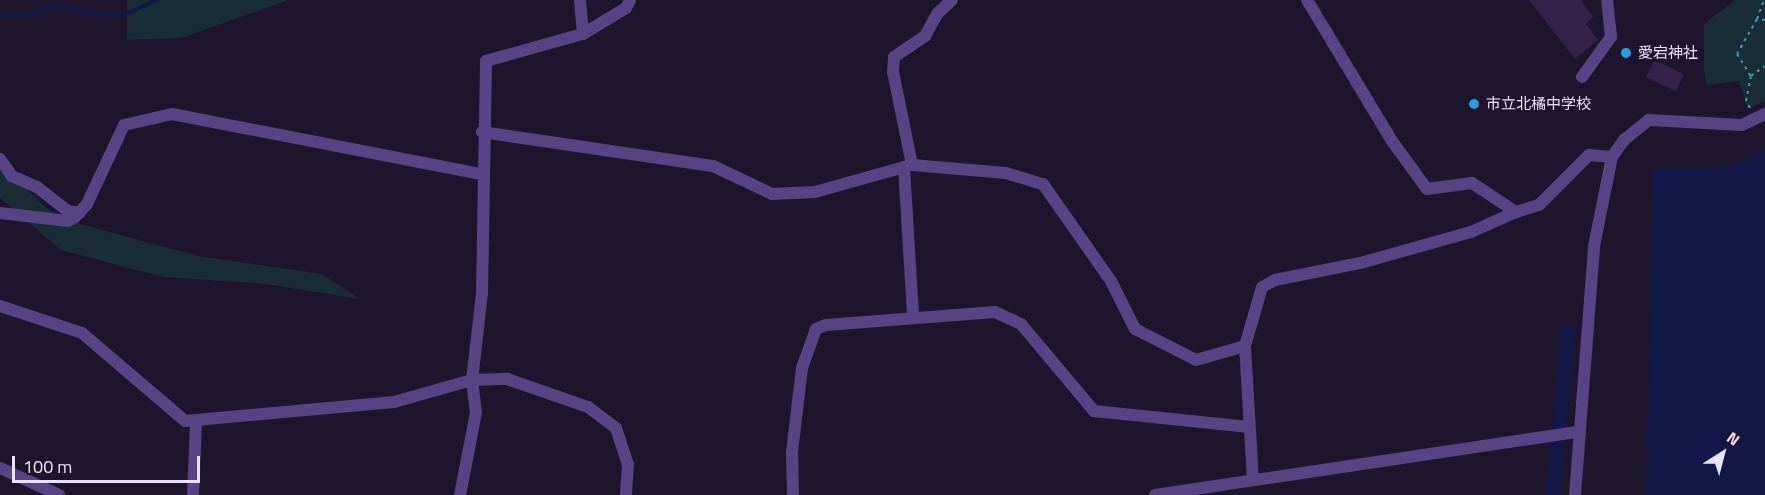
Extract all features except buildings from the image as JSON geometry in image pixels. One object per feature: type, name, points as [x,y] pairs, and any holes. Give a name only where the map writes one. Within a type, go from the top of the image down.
[{"type":"street","points":[[580,0],[583,34]]},
{"type":"street","points":[[460,495],[475,425],[472,380],[482,293],[482,132],[489,56],[583,34],[626,8],[630,0]]},
{"type":"street","points":[[913,316],[908,166],[893,72],[894,57],[925,36],[938,13],[952,0]]},
{"type":"street","points":[[1307,0],[1392,141],[1427,189],[1472,183],[1516,212]]},
{"type":"street","points":[[1582,77],[1611,37],[1607,0]]},
{"type":"street","points":[[0,213],[68,221],[80,213],[124,125],[155,115],[191,116],[481,174]]},
{"type":"street","points":[[1575,495],[1577,432],[1594,246],[1612,157],[1624,140],[1649,120],[1742,125],[1761,117]]},
{"type":"street","points":[[482,132],[713,166],[772,194],[815,192],[908,166],[1006,173],[1043,184],[1112,281],[1135,329],[1196,360],[1245,346]]},
{"type":"street","points":[[1253,480],[1245,346],[1262,287],[1275,280],[1365,262],[1471,232],[1516,212],[1539,205],[1589,155],[1612,157]]},
{"type":"street","points":[[0,159],[12,176],[37,187],[68,211],[80,213]]},
{"type":"street","points":[[0,306],[82,333],[174,415],[195,423],[394,402],[472,380],[507,379],[588,407],[616,428],[628,465],[626,495]]},
{"type":"street","points":[[793,495],[792,452],[802,368],[816,329],[913,316],[995,312],[1010,317],[1094,411],[1250,427]]},
{"type":"street","points":[[193,495],[195,423]]},
{"type":"street","points":[[1155,495],[1577,432]]},
{"type":"street","points":[[0,468],[59,495]]},
{"type":"path","points":[[1751,76],[1737,54],[1757,19],[1764,0]]},
{"type":"path","points":[[1757,19],[1765,20]]},
{"type":"path","points":[[1761,117],[1746,101],[1751,76],[1765,66]]},
{"type":"green space","points":[[127,0],[289,0],[181,38],[127,40]]},
{"type":"green space","points":[[1735,0],[1765,0],[1765,101],[1748,109],[1739,81],[1707,85],[1704,72],[1704,24]]},
{"type":"green space","points":[[0,165],[58,218],[198,256],[322,274],[360,299],[266,284],[163,277],[61,250],[0,198]]},
{"type":"shaded area","points":[[1765,150],[1765,495],[1646,495],[1653,169],[1709,169],[1741,163]]},
{"type":"waterway","points":[[0,14],[20,17],[58,7],[122,16],[156,0]]},
{"type":"waterway","points":[[1553,495],[1568,333]]},
{"type":"place","name":"愛宕神社","points":[[1626,53]]},
{"type":"place","name":"市立北橘中学校","points":[[1474,104]]}]
